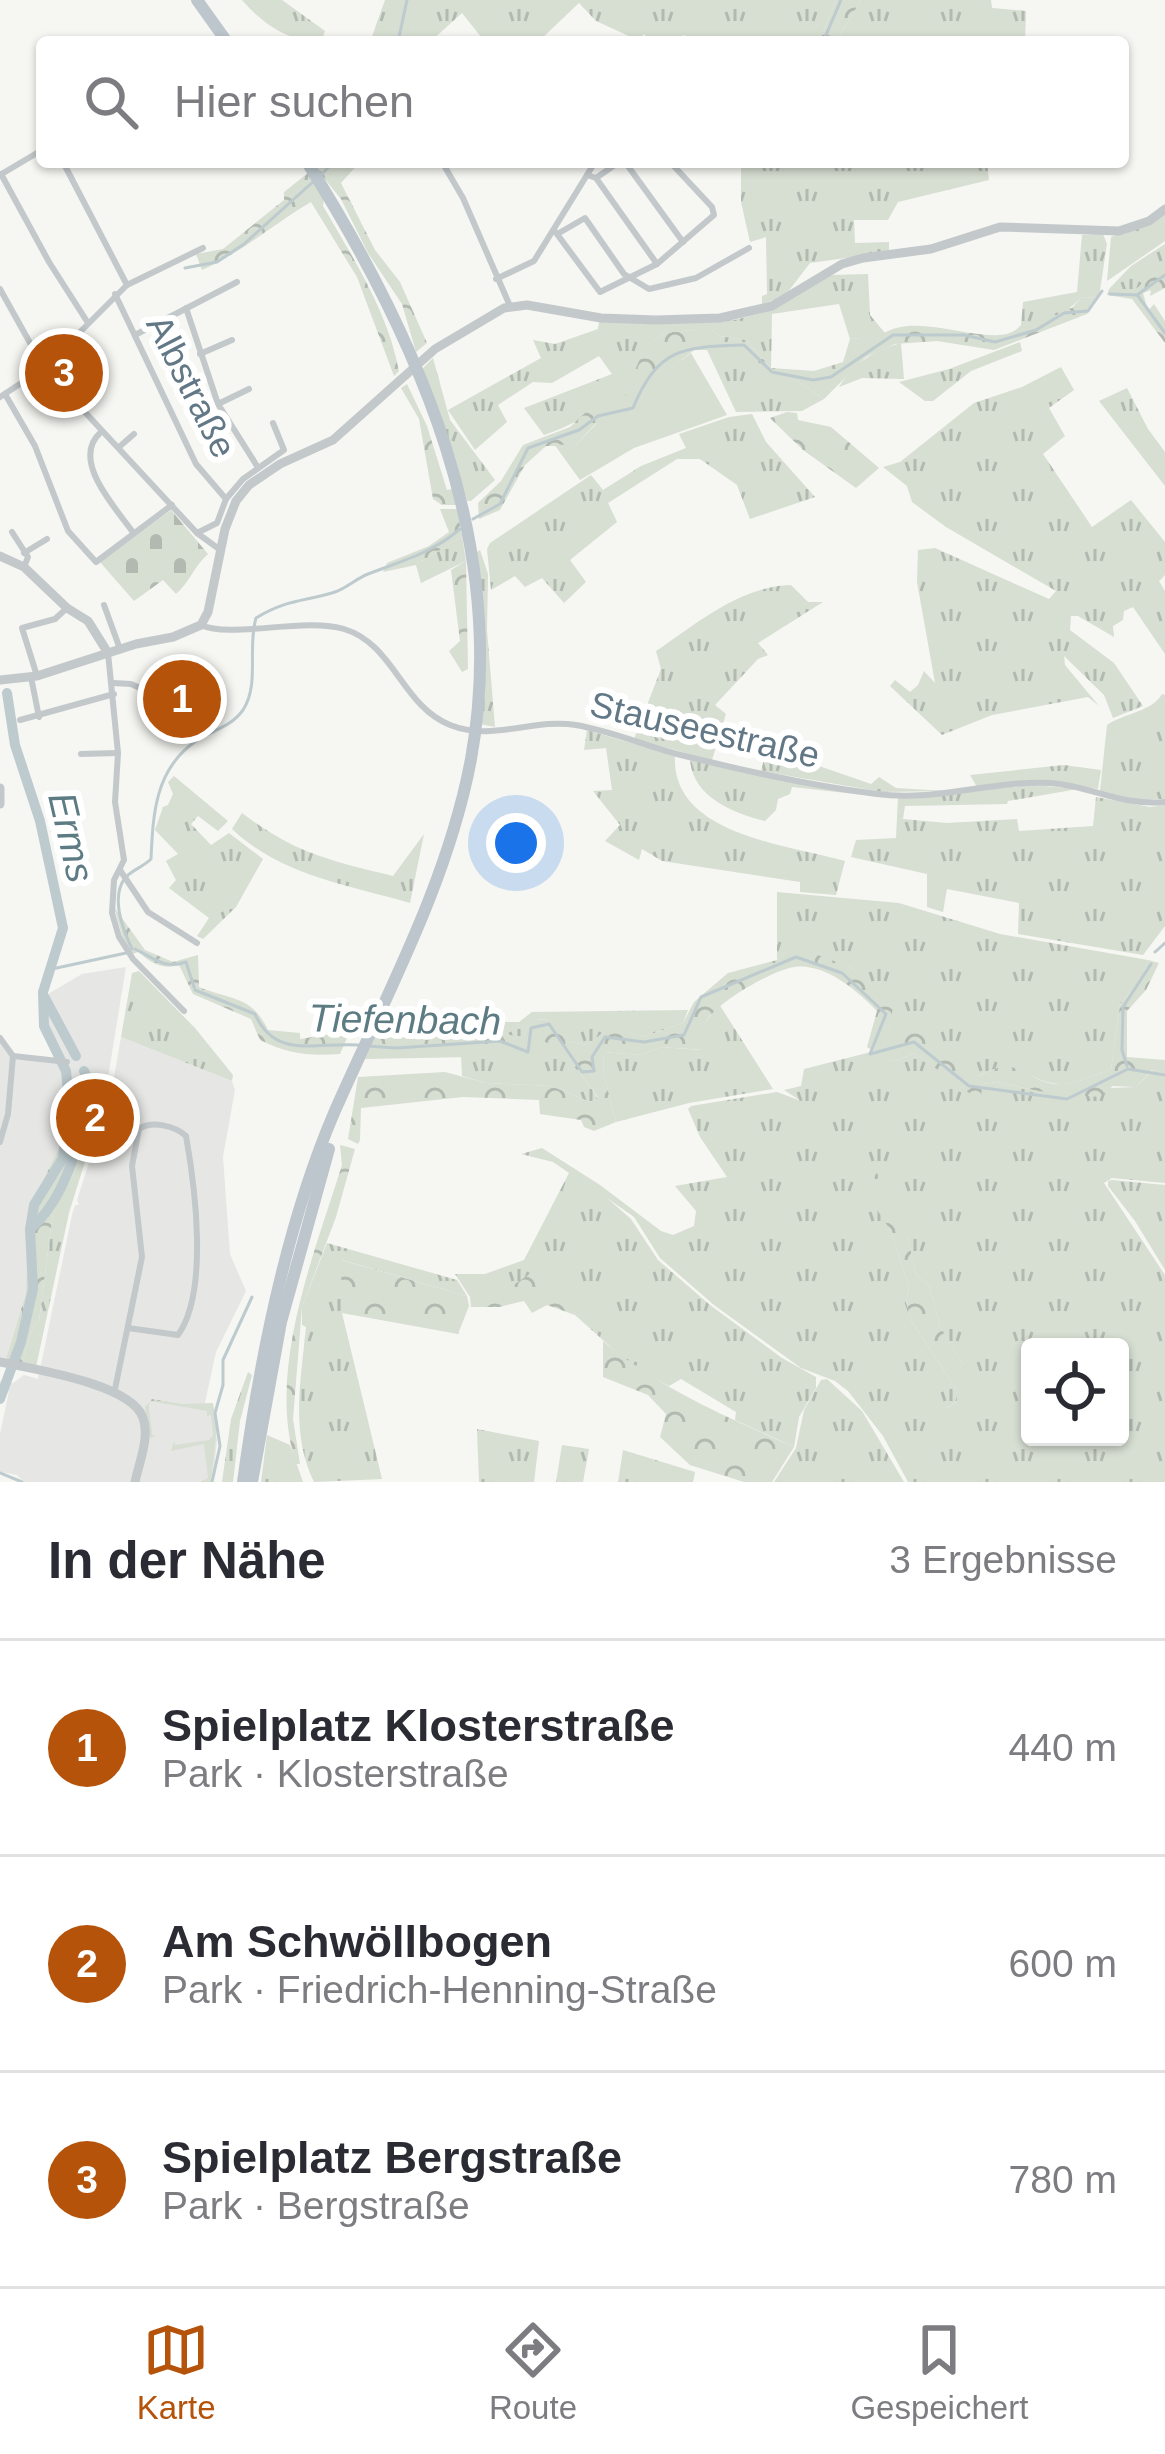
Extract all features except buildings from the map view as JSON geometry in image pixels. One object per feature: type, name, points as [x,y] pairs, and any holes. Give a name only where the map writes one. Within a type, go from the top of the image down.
[{"type":"main road","points":[[197,0],[223,36]]},
{"type":"main road","points":[[251,1482],[259,1381],[282,1284],[320,1153],[451,833],[472,750],[481,648],[476,577],[459,488],[439,424],[404,338],[312,168]]},
{"type":"main road","points":[[251,1482],[281,1322],[342,1096]]},
{"type":"street","points":[[36,154],[1,175],[88,323]]},
{"type":"street","points":[[66,168],[127,285]]},
{"type":"street","points":[[448,168],[510,306]]},
{"type":"street","points":[[496,279],[534,261],[594,168]]},
{"type":"street","points":[[592,177],[610,168]]},
{"type":"street","points":[[627,168],[683,242]]},
{"type":"street","points":[[556,232],[601,292],[657,264],[714,212],[675,168]]},
{"type":"street","points":[[592,177],[657,264]]},
{"type":"street","points":[[0,680],[34,676],[201,625],[236,502],[258,477],[333,440],[427,355],[510,306],[527,304],[601,318],[721,318],[772,306],[842,264],[862,258],[932,249],[1000,227],[1119,231],[1149,221],[1165,209]]},
{"type":"street","points":[[556,232],[585,218],[628,279],[653,289],[685,282],[749,248]]},
{"type":"street","points":[[172,505],[96,562],[68,531],[35,446],[2,396],[44,368],[127,285],[202,248]]},
{"type":"street","points":[[135,335],[237,282]]},
{"type":"street","points":[[0,289],[44,368],[197,533],[219,549]]},
{"type":"street","name":"Albstraße","points":[[115,294],[196,464],[226,499]]},
{"type":"street","points":[[186,308],[218,404],[256,466]]},
{"type":"street","points":[[72,340],[102,370]]},
{"type":"street","points":[[200,354],[232,340]]},
{"type":"street","points":[[218,404],[249,388]]},
{"type":"street","points":[[197,533],[217,523],[226,499],[256,466],[284,450],[273,423]]},
{"type":"street","points":[[102,431],[88,451],[104,492],[132,531]]},
{"type":"street","points":[[119,447],[134,434]]},
{"type":"street","points":[[12,532],[28,557],[25,567]]},
{"type":"street","points":[[24,554],[47,539]]},
{"type":"street","points":[[0,556],[25,567],[67,608],[88,621],[114,651]]},
{"type":"street","points":[[104,605],[114,651],[115,802],[124,860],[114,880],[112,914],[118,937],[151,981],[184,1011]]},
{"type":"street","points":[[39,717],[22,628],[55,619],[67,608]]},
{"type":"street","name":"Stauseestraße","points":[[201,625],[217,631],[326,626],[361,635],[380,650],[422,707],[463,729],[582,726],[677,754],[882,795],[956,794],[1053,783],[1125,803],[1165,802]]},
{"type":"street","points":[[112,683],[131,684],[147,692],[152,703]]},
{"type":"street","points":[[147,692],[153,689],[196,701]]},
{"type":"street","points":[[20,720],[113,694]]},
{"type":"street","points":[[81,754],[118,753]]},
{"type":"street","points":[[0,790],[0,804]]},
{"type":"street","points":[[122,871],[148,912],[197,943]]},
{"type":"street","points":[[0,1038],[13,1055],[8,1114],[0,1142]]},
{"type":"street","points":[[13,1055],[67,1062]]},
{"type":"street","points":[[115,1389],[142,1253],[132,1158],[139,1129],[151,1124],[174,1128],[186,1136],[198,1261],[178,1335],[128,1328]]},
{"type":"street","points":[[3,1362],[115,1389],[133,1400],[145,1423],[135,1482]]},
{"type":"shaded area","points":[[126,967],[104,1102],[100,1094],[79,1125],[66,1126],[28,1211],[26,1293],[6,1359],[0,1358],[0,1039],[10,1054],[61,1058],[48,1032],[48,994],[82,974]]},
{"type":"shaded area","points":[[121,1037],[232,1081],[235,1090],[223,1157],[230,1254],[246,1291],[216,1352],[204,1407],[213,1410],[217,1440],[213,1482],[24,1482],[17,1475],[0,1472],[0,1434],[9,1391],[0,1388],[0,1381],[13,1383],[24,1375],[38,1379],[72,1215],[111,1095]]},
{"type":"green space","points":[[242,0],[282,0],[325,31],[323,36],[291,36],[259,17]]},
{"type":"green space","points":[[385,0],[836,0],[821,36],[629,36],[596,21],[579,3],[544,36],[480,36],[462,13],[437,36],[372,36]]},
{"type":"green space","points":[[836,0],[861,0],[840,36],[821,36]]},
{"type":"green space","points":[[861,0],[991,0],[992,8],[1026,11],[1025,36],[840,36]]},
{"type":"green space","points":[[316,168],[355,168],[341,183],[375,250],[400,282],[427,343],[416,352],[402,304],[368,253],[341,199]]},
{"type":"green space","points":[[741,168],[988,168],[989,180],[898,202],[888,220],[854,220],[855,243],[889,242],[889,252],[810,263],[784,297],[762,304],[767,294],[766,237],[750,242],[741,202]]},
{"type":"green space","points":[[308,173],[378,307],[394,349],[399,371],[394,376],[357,277],[311,202],[202,270],[196,254],[223,249],[284,200],[284,192]]},
{"type":"green space","points":[[1165,212],[1165,241],[1107,281],[1111,237]]},
{"type":"green space","points":[[1103,234],[1107,244],[1099,297],[1081,298],[1054,317],[1021,325],[1023,302],[1077,292],[1082,235]]},
{"type":"green space","points":[[1165,244],[1165,272],[1157,272],[1136,289],[1109,289],[1131,266]]},
{"type":"green space","points":[[1157,272],[1165,272],[1165,288],[1150,296],[1151,290],[1143,293],[1148,311],[1154,304],[1165,321],[1165,343],[1132,299],[1107,295],[1109,289],[1136,289]]},
{"type":"green space","points":[[868,274],[870,315],[885,333],[863,350],[861,338],[850,339],[839,304],[772,314],[771,368],[746,340],[719,336],[712,330],[661,336],[644,351],[624,399],[544,435],[524,408],[612,374],[599,356],[552,383],[533,382],[498,405],[507,422],[475,450],[448,410],[541,358],[533,340],[555,344],[598,329],[599,322],[734,320],[765,312],[831,275]]},
{"type":"green space","points":[[1099,297],[1087,314],[994,350],[937,341],[895,344],[866,357],[824,399],[797,381],[771,378],[749,350],[694,350],[655,381],[627,418],[596,423],[575,446],[546,446],[525,465],[500,510],[479,519],[478,503],[501,481],[523,445],[570,427],[607,401],[624,398],[644,351],[661,336],[712,330],[719,336],[746,340],[771,368],[814,371],[843,362],[850,339],[861,338],[864,349],[904,326],[1011,333],[1021,325],[1072,308],[1081,298]]},
{"type":"green space","points":[[1020,342],[1022,351],[971,371],[933,401],[925,401],[899,382],[949,369]]},
{"type":"green space","points":[[901,343],[904,379],[862,378],[839,387],[866,359]]},
{"type":"green space","points":[[749,349],[771,377],[797,381],[824,399],[802,411],[736,412],[707,350]]},
{"type":"green space","points":[[691,353],[727,415],[634,448],[580,480],[554,444],[575,446],[596,424],[595,415],[607,409],[627,418],[655,380]]},
{"type":"green space","points":[[433,358],[450,420],[495,480],[471,501],[467,501],[422,369]]},
{"type":"green space","points":[[1061,367],[1074,390],[1049,408],[1065,436],[1043,454],[1092,527],[1131,500],[1165,542],[1165,575],[1159,581],[1165,591],[1165,654],[1133,607],[1113,626],[1114,637],[1071,616],[1070,630],[1114,663],[1143,706],[1113,718],[1104,695],[1064,656],[1065,665],[1099,706],[1088,697],[992,715],[942,735],[890,686],[895,680],[910,692],[924,671],[935,683],[917,582],[918,550],[935,548],[1049,599],[1056,591],[946,527],[912,502],[907,486],[883,467],[900,462],[974,403]]},
{"type":"green space","points":[[407,384],[456,505],[433,499],[419,419],[401,388]]},
{"type":"green space","points":[[1127,388],[1165,452],[1165,486],[1099,401]]},
{"type":"green space","points":[[797,413],[798,420],[831,427],[879,468],[856,488],[803,450],[770,418]]},
{"type":"green space","points":[[752,414],[766,442],[815,497],[750,519],[737,485],[700,459],[677,459],[608,503],[617,522],[570,560],[586,582],[564,603],[542,578],[525,587],[515,576],[491,590],[490,543],[591,475],[603,490],[641,466],[686,448],[679,434]]},
{"type":"green space","points":[[440,509],[457,509],[462,536],[416,565],[383,572],[387,563],[449,532]]},
{"type":"green space","points":[[171,510],[208,554],[176,594],[163,580],[134,601],[100,562]]},
{"type":"green space","points":[[462,536],[466,561],[421,583],[416,565]]},
{"type":"green space","points":[[480,550],[488,574],[495,727],[480,724]]},
{"type":"green space","points":[[466,561],[468,669],[462,672],[449,651],[460,641],[451,570]]},
{"type":"green space","points":[[791,585],[808,602],[823,602],[758,643],[768,655],[758,659],[715,705],[726,714],[712,760],[634,739],[661,669],[656,651],[736,599]]},
{"type":"green space","points":[[1162,694],[1165,799],[1125,800],[1100,791],[1107,725],[1152,705]]},
{"type":"green space","points":[[587,730],[675,756],[679,783],[692,803],[712,820],[766,842],[845,861],[836,895],[800,892],[800,882],[662,861],[642,849],[639,860],[605,841],[620,825],[593,791],[612,790],[606,748],[584,750]]},
{"type":"green space","points":[[767,748],[871,784],[879,777],[896,788],[945,791],[882,792],[761,771]]},
{"type":"green space","points":[[690,760],[882,797],[792,787],[765,821],[728,808],[707,793],[698,784]]},
{"type":"green space","points":[[1064,765],[1101,770],[1098,789],[1053,781],[977,787],[970,775]]},
{"type":"green space","points":[[174,776],[228,821],[218,831],[198,816],[191,824],[211,845],[229,833],[263,859],[236,907],[203,939],[197,936],[209,918],[169,888],[176,880],[166,861],[178,854],[155,830],[173,794],[168,782]]},
{"type":"green space","points":[[1033,785],[1078,789],[1007,804],[905,806],[903,819],[947,823],[1017,819],[1019,831],[1093,826],[1096,797],[1150,807],[1165,805],[1165,926],[1143,955],[1018,934],[1019,903],[947,889],[943,912],[927,907],[927,874],[851,857],[856,840],[896,838],[898,797]]},
{"type":"green space","points":[[242,813],[313,854],[393,876],[424,834],[410,903],[315,876],[271,857],[232,829]]},
{"type":"green space","points":[[777,892],[899,903],[1000,934],[1148,960],[1143,976],[1120,1005],[1111,1069],[1064,1084],[1004,1068],[979,1076],[889,1029],[893,1002],[850,967],[788,950],[777,960]]},
{"type":"green space","points":[[114,907],[145,950],[173,962],[198,955],[199,987],[248,1005],[268,1030],[300,1033],[300,1039],[350,1031],[340,1054],[299,1053],[260,1040],[251,1019],[193,994],[179,965],[162,966],[138,952],[133,954],[124,942]]},
{"type":"green space","points":[[801,949],[850,967],[894,1002],[889,1029],[913,1030],[979,1076],[1005,1067],[1063,1084],[1111,1069],[1120,1005],[1143,976],[1148,960],[1159,963],[1146,990],[1127,1011],[1127,1057],[1165,1060],[1165,1074],[1152,1070],[1136,1087],[1113,1086],[1099,1097],[983,1084],[980,1101],[915,1053],[893,1062],[867,1047],[877,1011],[829,974],[794,967],[759,981],[712,1014],[705,1025],[704,1050],[661,1047],[641,1055],[603,1052],[616,1122],[594,1131],[581,1120],[540,1114],[539,1100],[463,1097],[361,1108],[360,1140],[358,1144],[348,1139],[358,1077],[445,1072],[486,1083],[551,1086],[590,1102],[598,1098],[561,1054],[536,1038],[534,1053],[524,1056],[365,1059],[378,1031],[476,1039],[481,1032],[523,1037],[532,1019],[553,1020],[570,1042],[587,1045],[610,1027],[643,1037],[683,1023],[694,1002],[728,973]]},
{"type":"green space","points":[[139,971],[195,1028],[233,1075],[232,1081],[121,1037],[132,973]]},
{"type":"green space","points":[[719,1004],[773,1089],[616,1122],[603,1052],[641,1055],[661,1047],[701,1050],[703,1026]]},
{"type":"green space","points":[[688,1010],[683,1023],[643,1037],[610,1028],[587,1045],[570,1042],[552,1020],[532,1019],[523,1037],[482,1032],[476,1039],[378,1031],[381,1023],[519,1022],[532,1012]]},
{"type":"green space","points":[[536,1037],[571,1063],[598,1099],[590,1102],[551,1086],[486,1083],[462,1076],[461,1055],[481,1055]]},
{"type":"green space","points":[[875,1051],[893,1062],[915,1053],[980,1099],[983,1084],[997,1082],[1038,1091],[1136,1087],[1153,1070],[1165,1074],[1165,1183],[1112,1178],[1104,1183],[1165,1275],[1165,1482],[908,1482],[883,1436],[848,1391],[801,1368],[714,1305],[660,1258],[634,1217],[607,1198],[631,1219],[658,1260],[710,1305],[782,1358],[816,1377],[816,1388],[799,1417],[794,1447],[735,1420],[736,1412],[681,1379],[669,1386],[633,1367],[575,1315],[571,1292],[470,1297],[455,1274],[485,1274],[524,1260],[569,1173],[597,1192],[553,1162],[521,1154],[542,1148],[673,1235],[694,1226],[696,1211],[675,1186],[727,1177],[688,1109],[777,1092],[801,1101],[784,1090],[801,1086],[804,1069]],"holes":[[[868,1191],[893,1213],[907,1237],[917,1275],[930,1287],[940,1327],[979,1391],[944,1419],[945,1409],[958,1401],[956,1389],[912,1322],[906,1302],[909,1287],[891,1231]]]},
{"type":"green space","points":[[99,1081],[104,1102],[92,1139],[85,1137],[77,1167],[53,1212],[39,1321],[22,1363],[6,1359],[26,1293],[28,1211],[66,1125],[79,1124],[84,1086]]},
{"type":"green space","points":[[85,1136],[92,1139],[69,1213],[36,1367],[22,1363],[39,1321],[53,1212],[77,1167]]},
{"type":"green space","points":[[340,1145],[355,1149],[336,1217],[302,1307],[293,1419],[300,1464],[296,1464],[288,1428],[290,1352],[307,1275],[342,1165]]},
{"type":"green space","points":[[877,1173],[907,1237],[917,1275],[930,1287],[940,1327],[980,1392],[969,1412],[944,1419],[931,1408],[937,1404],[945,1409],[957,1402],[956,1389],[912,1322],[906,1302],[909,1287],[891,1231],[862,1187]]},
{"type":"green space","points":[[1112,1180],[1165,1185],[1165,1270],[1108,1186]]},
{"type":"green space","points":[[327,1243],[457,1280],[467,1296],[342,1260],[342,1313],[382,1479],[314,1482],[302,1445],[299,1406],[306,1327],[302,1307]]},
{"type":"green space","points":[[341,1260],[467,1296],[469,1306],[458,1334],[342,1313]]},
{"type":"green space","points":[[533,1272],[572,1292],[575,1315],[547,1305],[532,1313],[524,1301],[471,1307],[470,1297],[501,1293]]},
{"type":"green space","points":[[603,1341],[671,1388],[794,1447],[772,1482],[744,1482],[690,1465],[660,1437],[666,1414],[648,1395],[603,1377]]},
{"type":"green space","points":[[248,1372],[252,1375],[240,1421],[233,1482],[222,1482],[231,1419]]},
{"type":"green space","points":[[827,1379],[862,1411],[904,1482],[774,1482],[796,1448],[804,1410],[821,1380]]},
{"type":"green space","points":[[150,1401],[152,1435],[156,1436],[150,1438],[145,1407]]},
{"type":"green space","points":[[150,1401],[213,1403],[217,1427],[211,1482],[200,1482],[208,1478],[204,1444],[171,1451],[174,1441],[175,1445],[209,1440],[211,1415]]},
{"type":"green space","points":[[477,1429],[539,1441],[534,1482],[479,1482]]},
{"type":"green space","points":[[267,1435],[290,1445],[303,1482],[261,1482]]},
{"type":"green space","points":[[562,1445],[589,1449],[583,1482],[556,1482]]},
{"type":"green space","points":[[623,1450],[695,1472],[693,1482],[618,1482]]},
{"type":"waterway","points":[[399,36],[407,0]]},
{"type":"waterway","points":[[826,36],[841,0]]},
{"type":"waterway","points":[[322,174],[328,168]]},
{"type":"waterway","points":[[185,268],[217,262],[244,244],[315,180]]},
{"type":"waterway","points":[[1110,294],[1137,295],[1165,275]]},
{"type":"waterway","points":[[473,519],[500,504],[528,448],[579,430],[598,416],[633,408],[652,373],[675,354],[744,345],[772,372],[813,380],[831,377],[893,335],[964,335],[995,342],[1036,330],[1064,313],[1088,311],[1102,291]]},
{"type":"waterway","points":[[1138,296],[1165,333]]},
{"type":"waterway","points":[[132,949],[120,914],[121,886],[151,859],[155,809],[172,765],[196,741],[227,725],[243,710],[251,689],[256,618],[286,604],[339,590],[428,550],[460,529]]},
{"type":"waterway","name":"Erms","points":[[0,1399],[21,1342],[33,1289],[30,1229],[34,1205],[63,1158],[69,1102],[66,1071],[44,1026],[43,992],[63,928],[40,821],[15,745],[7,693]]},
{"type":"waterway","points":[[1155,952],[1165,943]]},
{"type":"waterway","name":"Tiefenbach","points":[[135,949],[165,964],[186,962],[195,990],[255,1014],[274,1038],[299,1046],[358,1045]]},
{"type":"waterway","name":"Tiefenbach","points":[[52,969],[126,953]]},
{"type":"waterway","name":"Tiefenbach","points":[[367,1046],[500,1041],[528,1052],[531,1028],[549,1024],[582,1072],[594,1071],[592,1057],[605,1037],[644,1042],[684,1035],[701,997],[796,957],[842,973],[886,1014],[870,1054],[914,1042],[969,1086],[1067,1099],[1128,1069],[1165,1075]]},
{"type":"waterway","points":[[1127,1066],[1122,1050],[1123,1007],[1151,964]]},
{"type":"waterway","name":"Erms","points":[[45,998],[76,1056]]},
{"type":"waterway","name":"Erms","points":[[84,1071],[86,1075]]},
{"type":"waterway","name":"Erms","points":[[30,1229],[54,1201],[70,1167],[91,1095],[90,1081]]},
{"type":"waterway","points":[[212,1482],[220,1446],[215,1413],[223,1385],[223,1360],[252,1297]]},
{"type":"waterway","points":[[0,1473],[22,1482]]},
{"type":"place","name":"Spielplatz Bergstraße","points":[[64,373]]},
{"type":"place","name":"Spielplatz Klosterstraße","points":[[182,699]]},
{"type":"place","name":"Am Schwöllbogen","points":[[95,1118]]}]
